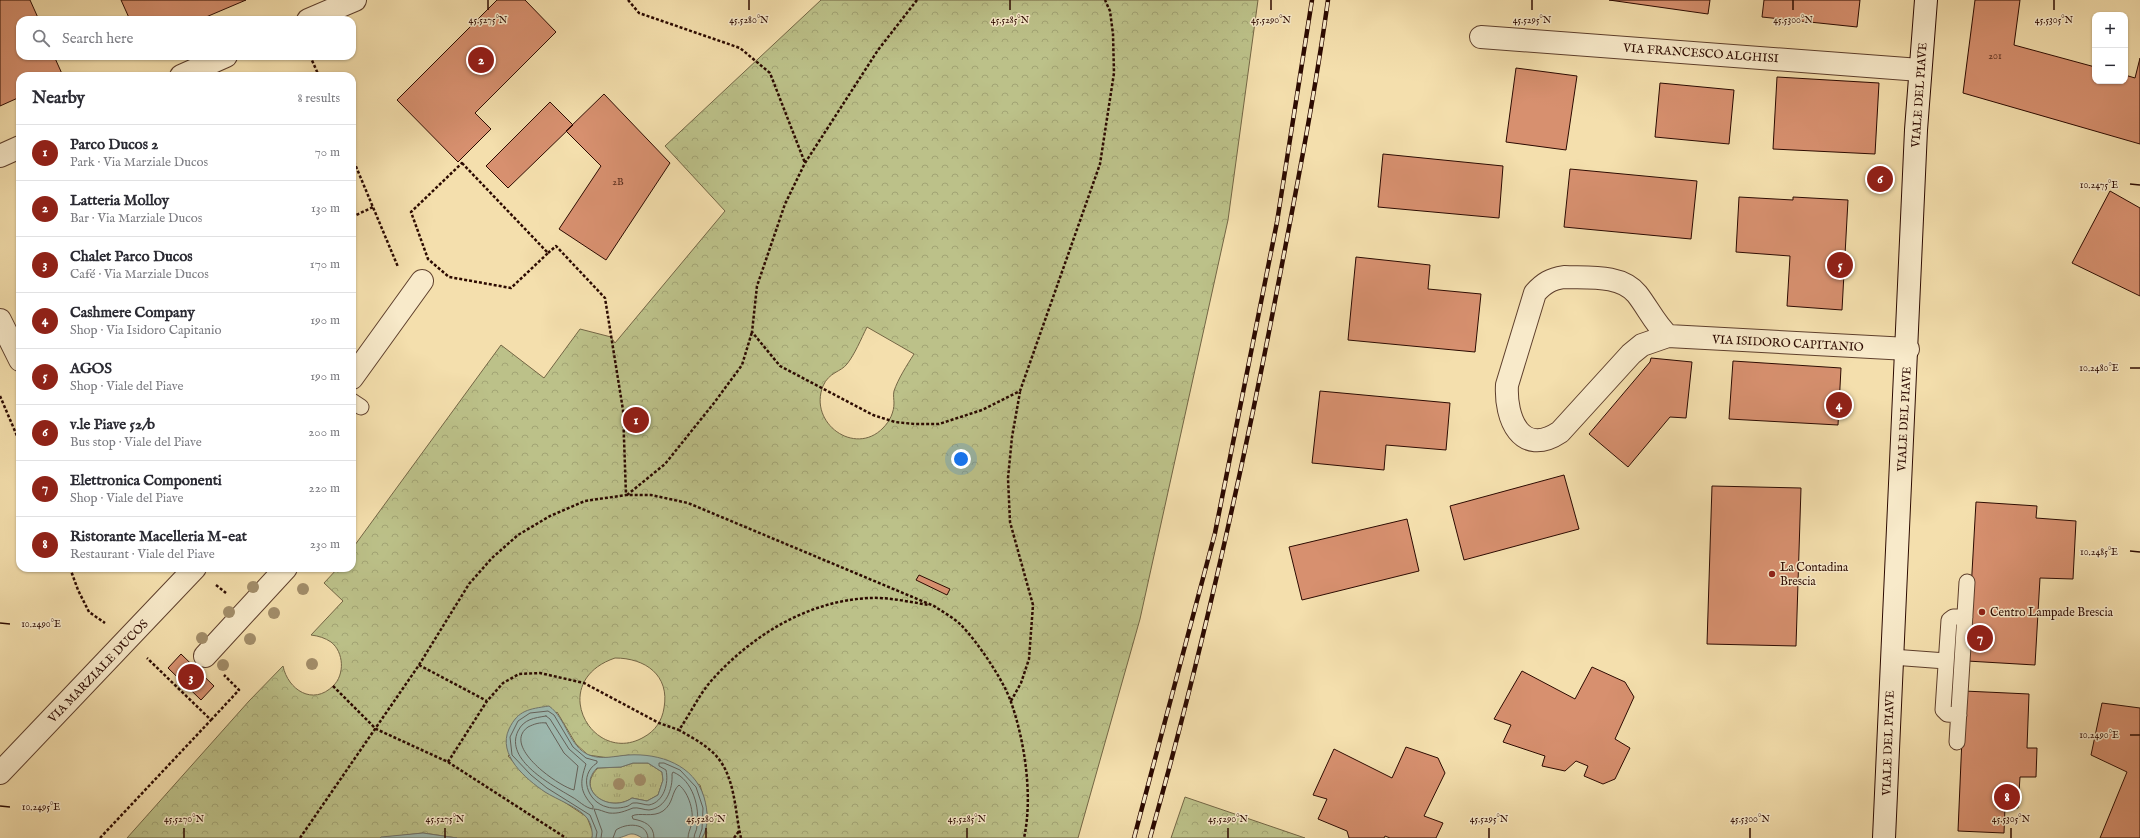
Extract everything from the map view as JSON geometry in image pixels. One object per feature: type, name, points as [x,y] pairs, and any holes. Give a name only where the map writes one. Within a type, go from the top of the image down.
[{"type":"street","points":[[317,16],[355,0]]},
{"type":"street","name":"VIALE DEL PIAVE","points":[[1884,838],[1908,349],[1916,130],[1926,0]]},
{"type":"street","name":"VIA FRANCESCO ALGHISI","points":[[1481,37],[1920,70]]},
{"type":"street","points":[[190,72],[217,60]]},
{"type":"street","points":[[0,156],[16,149]]},
{"type":"street","name":"VIA ISIDORO CAPITANIO","points":[[1668,336],[1652,319],[1637,294],[1621,282],[1564,277],[1553,279],[1543,284],[1535,293],[1531,303],[1507,385],[1506,399],[1514,426],[1521,434],[1530,439],[1541,440],[1551,438],[1560,432],[1631,354],[1642,346],[1668,336],[1908,349]]},
{"type":"street","points":[[356,373],[417,290]]},
{"type":"street","points":[[0,320],[16,352]]},
{"type":"street","name":"VIA MARZIALE DUCOS","points":[[0,773],[191,572]]},
{"type":"street","points":[[205,656],[282,572]]},
{"type":"lane","points":[[1957,742],[1966,582]]},
{"type":"lane","points":[[1958,715],[1947,714],[1943,710],[1946,661],[1949,620],[1953,617],[1965,617]]},
{"type":"lane","points":[[1892,657],[1946,661]]},
{"type":"path","points":[[628,0],[639,13],[740,48],[770,73],[805,163]]},
{"type":"path","points":[[626,495],[665,464],[714,403],[742,365],[752,332],[757,286],[785,204],[805,163],[878,50],[917,0]]},
{"type":"path","points":[[1011,701],[1021,683],[1029,659],[1033,605],[1010,522],[1008,478],[1012,437],[1020,391],[1100,164],[1114,73],[1113,34],[1110,10],[1106,0]]},
{"type":"path","points":[[312,60],[316,72]]},
{"type":"path","points":[[548,253],[462,163],[411,212],[428,259],[449,277],[512,288],[556,246],[605,298],[622,410],[626,495]]},
{"type":"path","points":[[356,167],[373,207],[417,290]]},
{"type":"path","points":[[356,215],[373,207]]},
{"type":"path","points":[[752,332],[780,366],[873,415],[895,422],[939,424],[982,410],[1020,391]]},
{"type":"path","points":[[0,396],[16,434]]},
{"type":"path","points":[[300,838],[419,665],[469,584],[492,558],[518,535],[550,516],[585,501],[626,495],[651,495],[688,503],[934,606],[961,625],[987,659],[1011,701],[1022,743],[1026,778],[1027,822],[1024,838]]},
{"type":"path","points":[[71,572],[78,590],[89,612],[128,640],[211,720]]},
{"type":"path","points":[[216,584],[247,610]]},
{"type":"path","points":[[679,730],[710,682],[741,651],[770,629],[805,613],[831,604],[869,598],[934,606]]},
{"type":"path","points":[[100,838],[239,690],[205,656]]},
{"type":"path","points":[[419,665],[487,701]]},
{"type":"path","points":[[448,762],[487,701],[503,684],[519,674],[540,673],[584,683],[659,723],[679,730],[711,750],[722,764],[731,784],[741,838]]},
{"type":"path","points":[[334,686],[376,729],[448,762],[566,838]]},
{"type":"path","points":[[734,838],[739,830]]},
{"type":"green space","points":[[821,0],[1258,0],[1228,220],[1140,619],[1078,838],[702,838],[707,825],[707,812],[700,785],[629,755],[609,758],[588,755],[576,744],[557,712],[508,756],[528,778],[587,817],[593,833],[592,838],[457,838],[423,833],[380,838],[127,838],[249,701],[283,666],[290,682],[302,692],[310,695],[317,695],[325,692],[337,681],[341,670],[341,657],[335,646],[322,637],[311,635],[343,601],[324,583],[334,572],[356,572],[356,544],[501,345],[544,378],[580,329],[611,337],[615,343],[725,211],[665,146]],"holes":[[[867,327],[914,354],[896,386],[893,410],[888,422],[883,428],[872,436],[860,439],[848,437],[837,432],[828,423],[822,412],[820,400],[823,386],[828,378],[842,369],[850,360]],[[615,658],[636,661],[653,671],[663,686],[665,696],[663,713],[655,729],[644,737],[625,743],[608,741],[594,732],[584,718],[580,701],[583,685],[594,670]]]},
{"type":"green space","points":[[633,763],[648,763],[662,772],[663,780],[658,795],[647,801],[632,798],[623,802],[613,803],[597,797],[592,791],[590,784],[592,776],[598,768],[621,767]]},
{"type":"green space","points":[[1185,797],[1305,838],[1171,838]]},
{"type":"water","points":[[549,706],[560,718],[577,746],[589,755],[603,757],[628,755],[652,756],[674,763],[684,769],[699,786],[704,797],[707,818],[706,828],[702,838],[642,838],[635,834],[630,834],[618,838],[592,838],[591,825],[584,814],[538,787],[515,765],[507,748],[506,739],[509,729],[520,714]],"holes":[[[633,763],[648,763],[662,772],[663,780],[658,795],[647,801],[632,798],[623,802],[614,803],[605,801],[592,791],[590,784],[591,776],[597,768],[621,767]]]},
{"type":"water","points":[[423,833],[457,838],[380,838],[381,837]]},
{"type":"building","points":[[0,0],[30,0],[37,16],[16,16],[16,60],[56,60],[61,72],[16,72],[16,99],[0,106]]},
{"type":"building","points":[[121,0],[246,0],[208,16],[128,16]]},
{"type":"building","points":[[497,0],[525,0],[556,32],[475,113],[491,129],[458,162],[397,100]]},
{"type":"building","points":[[1609,0],[1710,0],[1708,14]]},
{"type":"building","points":[[1764,0],[1860,0],[1857,27],[1762,17]]},
{"type":"building","points":[[1975,0],[2020,0],[2014,45],[2092,66],[2092,84],[2128,84],[2128,76],[2135,78],[2140,58],[2140,144],[1963,93]]},
{"type":"building","points":[[1516,68],[1577,76],[1566,150],[1506,142]]},
{"type":"building","points":[[1777,77],[1879,83],[1875,154],[1773,149]]},
{"type":"building","points":[[1660,83],[1734,90],[1729,144],[1655,137]]},
{"type":"building","points":[[604,94],[670,163],[606,260],[559,229],[601,166],[566,131]]},
{"type":"building","points":[[550,102],[573,125],[508,188],[486,166]]},
{"type":"building","points":[[1383,154],[1503,166],[1499,218],[1378,207]]},
{"type":"building","points":[[1570,169],[1697,181],[1691,239],[1564,227]]},
{"type":"building","points":[[2110,191],[2140,208],[2140,296],[2072,263]]},
{"type":"building","points":[[1739,197],[1793,200],[1793,197],[1848,200],[1842,310],[1787,306],[1790,256],[1736,252]]},
{"type":"building","points":[[1356,257],[1430,265],[1428,289],[1481,294],[1475,352],[1348,340]]},
{"type":"building","points":[[1651,358],[1692,362],[1686,418],[1670,417],[1628,467],[1589,434],[1650,362]]},
{"type":"building","points":[[1733,361],[1841,368],[1838,425],[1729,419]]},
{"type":"building","points":[[1320,391],[1450,403],[1446,450],[1386,445],[1384,470],[1312,463]]},
{"type":"building","points":[[1564,475],[1579,529],[1464,560],[1450,506]]},
{"type":"building","points":[[1712,486],[1801,488],[1796,646],[1707,644]]},
{"type":"building","points":[[1976,502],[2037,506],[2036,518],[2076,521],[2073,579],[2040,578],[2035,665],[1967,661]]},
{"type":"building","points":[[1407,519],[1419,571],[1302,600],[1289,547]]},
{"type":"building","points":[[919,575],[950,589],[947,595],[916,580]]},
{"type":"building","points":[[181,654],[214,686],[201,700],[168,668]]},
{"type":"building","points":[[1592,667],[1625,682],[1634,697],[1615,739],[1630,748],[1615,779],[1603,784],[1584,776],[1588,766],[1576,761],[1565,771],[1542,766],[1545,756],[1503,742],[1511,725],[1494,719],[1522,671],[1575,699]]},
{"type":"building","points":[[1964,691],[2029,694],[2027,748],[2037,748],[2036,777],[2020,777],[2018,808],[2005,807],[2004,833],[1958,831]]},
{"type":"building","points":[[2102,703],[2140,708],[2140,838],[2100,838],[2127,772],[2091,755]]},
{"type":"building","points":[[1406,747],[1438,758],[1445,773],[1424,816],[1443,823],[1436,838],[1390,838],[1385,836],[1384,838],[1349,838],[1347,831],[1318,819],[1327,799],[1313,795],[1334,749],[1392,778]]},
{"type":"railway","points":[[1134,838],[1215,533],[1277,222],[1312,0]]},
{"type":"railway","points":[[1150,838],[1186,705],[1248,436],[1303,151],[1328,0]]},
{"type":"place","name":"Latteria Molloy","points":[[481,60]]},
{"type":"place","name":"v.le Piave 52/b","points":[[1880,179]]},
{"type":"place","name":"AGOS","points":[[1840,265]]},
{"type":"place","name":"Cashmere Company","points":[[1839,405]]},
{"type":"place","name":"Parco Ducos 2","points":[[636,420]]},
{"type":"place","name":"La Contadina Brescia","points":[[1772,574]]},
{"type":"place","name":"Centro Lampade Brescia","points":[[1982,612]]},
{"type":"place","name":"Elettronica Componenti","points":[[1980,638]]},
{"type":"place","name":"Chalet Parco Ducos","points":[[191,677]]},
{"type":"place","name":"Ristorante Macelleria M-eat","points":[[2007,797]]}]
